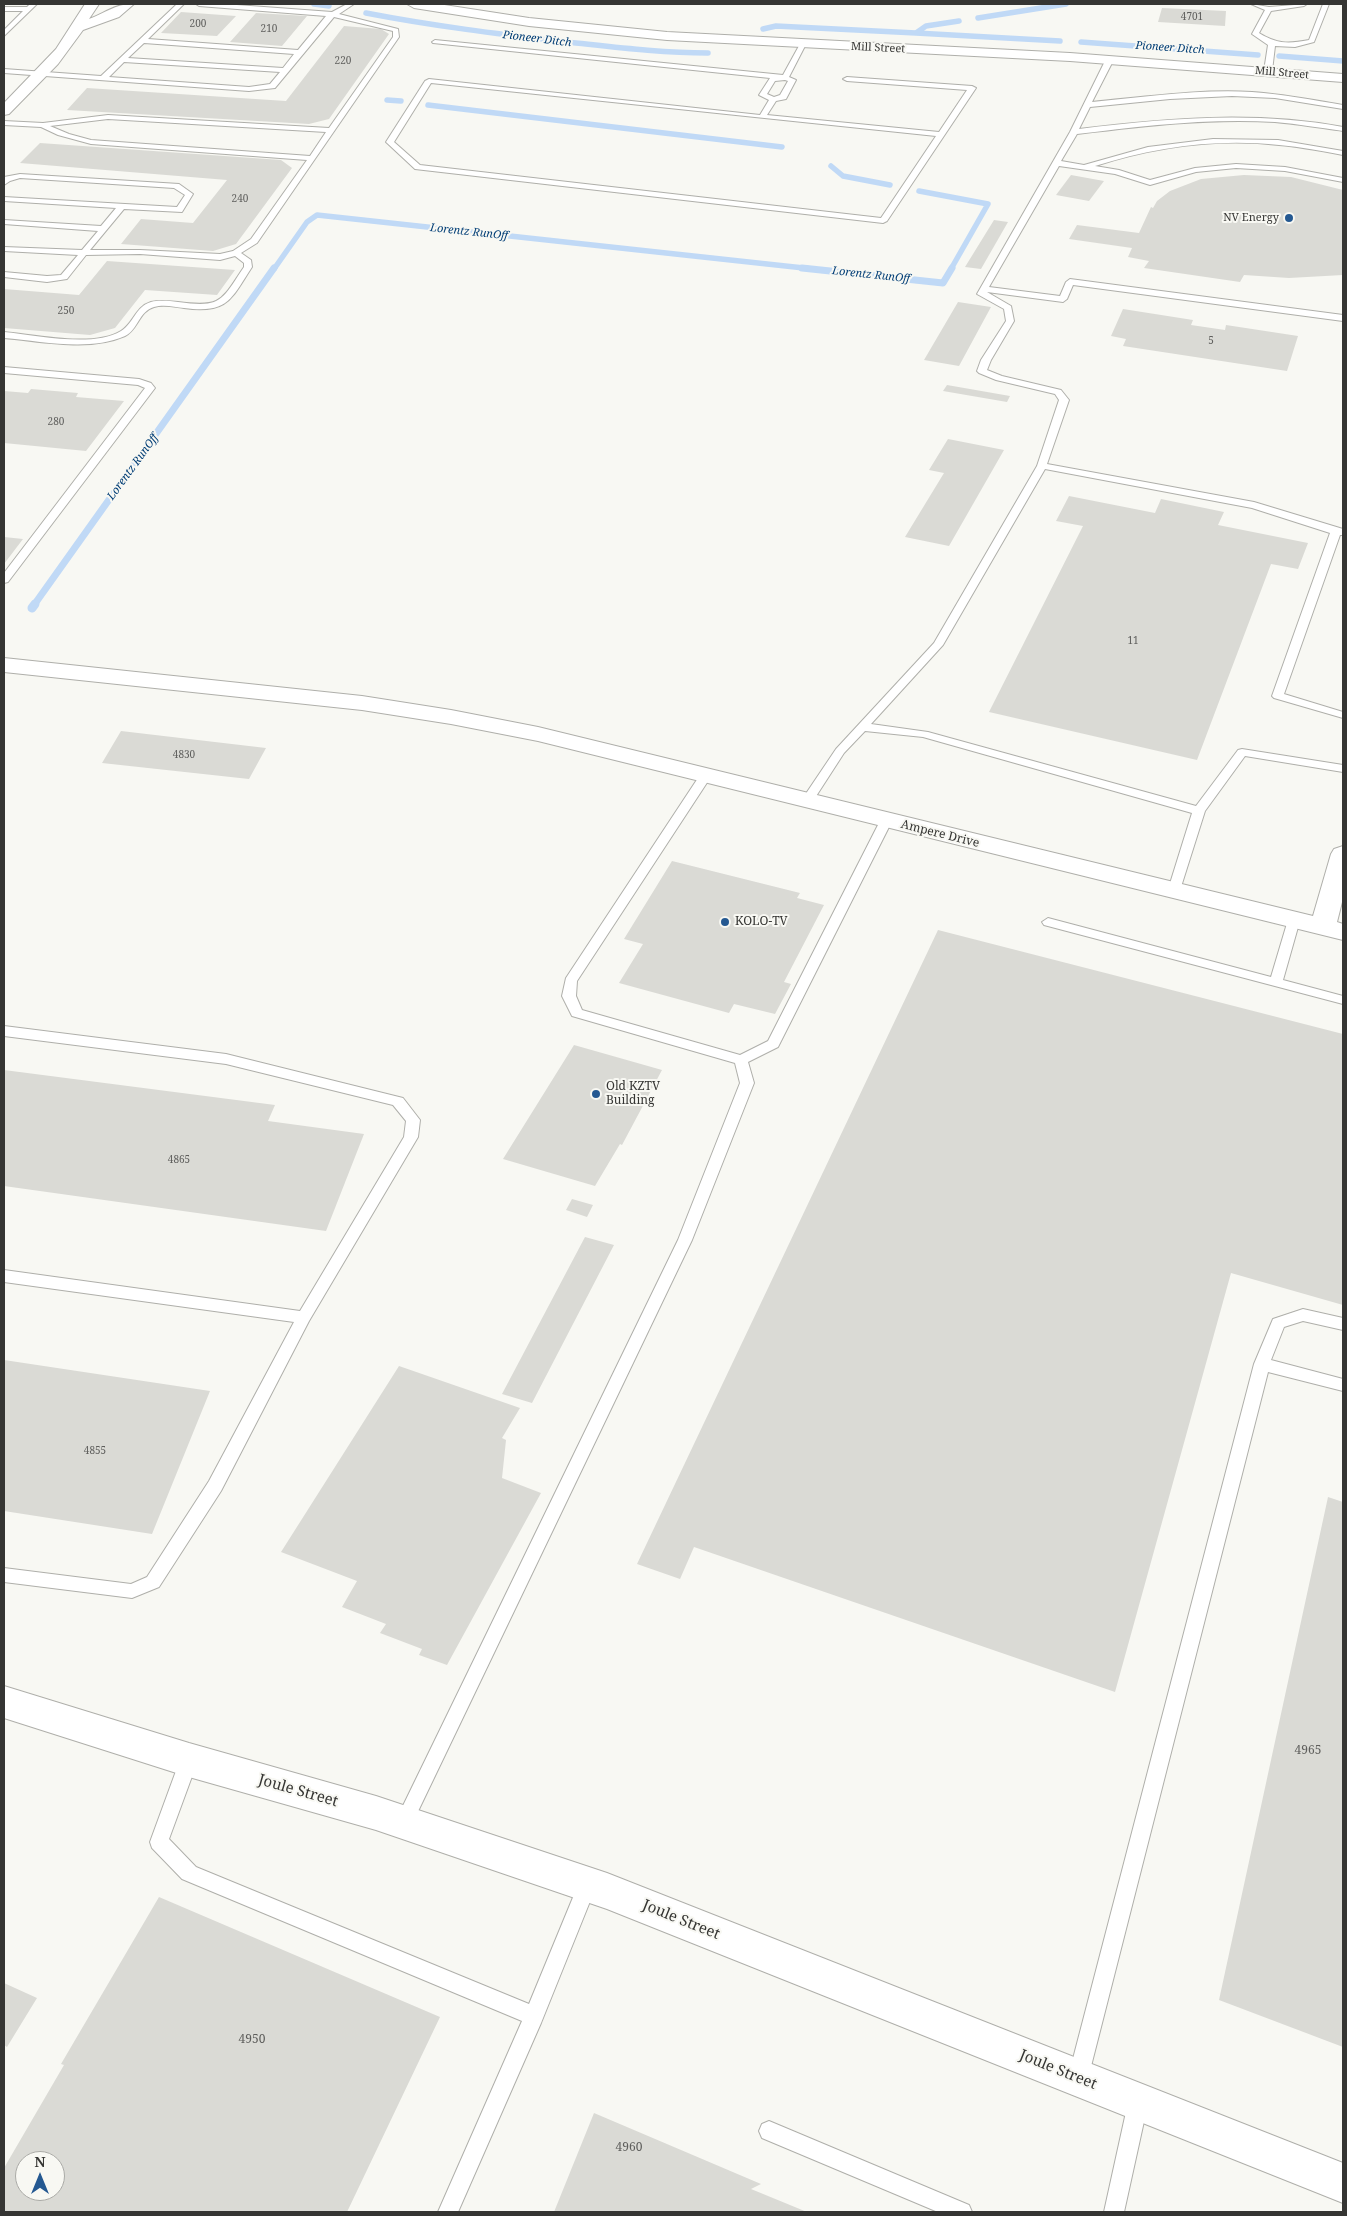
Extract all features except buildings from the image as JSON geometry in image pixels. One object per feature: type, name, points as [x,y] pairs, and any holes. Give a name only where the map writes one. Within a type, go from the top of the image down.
[{"type":"street","points":[[4,111],[62,52],[79,27],[85,12],[92,4]]},
{"type":"street","points":[[79,27],[114,14],[127,4]]},
{"type":"street","name":"Mill Street","points":[[414,4],[499,18],[606,30],[803,44],[1110,59],[1343,78]]},
{"type":"street","name":"Ampere Drive","points":[[4,665],[362,703],[451,717],[538,734],[1333,929]]},
{"type":"street","points":[[1333,929],[1343,854]]},
{"type":"street","name":"Joule Street","points":[[4,1702],[189,1760],[404,1822],[588,1884],[1343,2183]]},
{"type":"lane","points":[[103,78],[180,4]]},
{"type":"lane","points":[[4,249],[83,253],[140,252],[220,257],[236,253],[254,241],[396,37],[396,30],[332,14],[199,4]]},
{"type":"lane","points":[[4,70],[256,89],[272,86],[332,14],[351,4]]},
{"type":"lane","points":[[1254,4],[1269,9],[1304,4]]},
{"type":"lane","points":[[1269,9],[1256,34],[1272,44],[1295,45],[1312,41],[1326,4]]},
{"type":"lane","points":[[4,9],[31,7]]},
{"type":"lane","points":[[4,34],[31,7]]},
{"type":"lane","points":[[4,26],[12,26]]},
{"type":"lane","points":[[140,42],[300,52]]},
{"type":"lane","points":[[435,42],[785,77],[792,80],[783,97],[773,99],[763,95],[773,79],[785,77]]},
{"type":"lane","points":[[785,77],[803,44]]},
{"type":"lane","points":[[1268,71],[1272,44]]},
{"type":"lane","points":[[807,801],[840,751],[938,645],[1042,466],[1064,400],[1058,392],[1000,378],[982,371],[986,360],[1010,321],[1008,308],[982,294],[1074,132],[1110,59]]},
{"type":"lane","points":[[122,60],[284,70]]},
{"type":"lane","points":[[847,79],[972,88],[883,221],[418,167],[390,142],[428,81],[941,134]]},
{"type":"lane","points":[[1087,105],[1251,94],[1286,97],[1343,107]]},
{"type":"lane","points":[[762,116],[773,99]]},
{"type":"lane","points":[[4,123],[43,125],[108,117],[332,130]]},
{"type":"lane","points":[[1074,132],[1179,120],[1227,118],[1279,120],[1343,129]]},
{"type":"lane","points":[[43,125],[71,138],[91,142],[312,158]]},
{"type":"lane","points":[[1084,167],[1111,157],[1149,148],[1184,142],[1230,139],[1317,146],[1343,153]]},
{"type":"lane","points":[[1056,163],[1116,172],[1150,183],[1195,170],[1236,166],[1284,169],[1343,180]]},
{"type":"lane","points":[[4,182],[7,179],[20,176],[176,186],[189,194],[179,210],[4,200]]},
{"type":"lane","points":[[4,275],[47,279],[64,277],[121,208]]},
{"type":"lane","points":[[4,222],[103,229]]},
{"type":"lane","points":[[4,335],[97,342],[126,332],[145,307],[162,304],[207,307],[216,305],[223,301],[248,267],[248,262],[236,253]]},
{"type":"lane","points":[[984,289],[1063,299],[1070,282],[1343,318]]},
{"type":"lane","points":[[4,370],[139,382],[148,385],[150,388],[4,580]]},
{"type":"lane","points":[[1042,466],[1254,505],[1340,531],[1278,696],[1343,715]]},
{"type":"lane","points":[[862,727],[924,734],[1199,811]]},
{"type":"lane","points":[[1174,890],[1199,811],[1242,752],[1343,768]]},
{"type":"lane","points":[[706,775],[571,981],[569,996],[577,1013],[741,1060],[773,1044],[886,820]]},
{"type":"lane","points":[[1276,982],[1294,920]]},
{"type":"lane","points":[[1048,922],[1343,1000]]},
{"type":"lane","points":[[4,1032],[226,1058],[398,1101],[413,1120],[411,1137],[304,1317],[215,1486],[153,1582],[132,1591],[4,1575]]},
{"type":"lane","points":[[404,1822],[685,1240],[747,1083],[741,1060]]},
{"type":"lane","points":[[4,1276],[304,1317]]},
{"type":"lane","points":[[1078,2078],[1262,1364],[1278,1323],[1302,1314],[1343,1324]]},
{"type":"lane","points":[[1262,1364],[1343,1384]]},
{"type":"lane","points":[[189,1760],[158,1842],[189,1873],[534,2016]]},
{"type":"lane","points":[[448,2212],[534,2016],[588,1884]]},
{"type":"lane","points":[[1114,2212],[1138,2101]]},
{"type":"lane","points":[[769,2131],[962,2212]]},
{"type":"waterway","name":"Pioneer Ditch","points":[[314,4],[329,6]]},
{"type":"waterway","name":"Pioneer Ditch","points":[[978,18],[1066,4]]},
{"type":"waterway","name":"Pioneer Ditch","points":[[366,13],[441,26],[567,42],[655,51],[708,53]]},
{"type":"waterway","name":"Pioneer Ditch","points":[[916,33],[926,26],[959,21]]},
{"type":"waterway","name":"Pioneer Ditch","points":[[763,29],[776,26],[916,33]]},
{"type":"waterway","name":"Pioneer Ditch","points":[[916,33],[1060,41]]},
{"type":"waterway","name":"Pioneer Ditch","points":[[1081,42],[1258,55]]},
{"type":"waterway","name":"Pioneer Ditch","points":[[1279,56],[1343,61]]},
{"type":"waterway","name":"Lorentz RunOff","points":[[387,100],[401,101]]},
{"type":"waterway","name":"Lorentz RunOff","points":[[428,105],[782,147]]},
{"type":"waterway","name":"Lorentz RunOff","points":[[831,166],[843,176],[890,185]]},
{"type":"waterway","name":"Lorentz RunOff","points":[[919,191],[988,204],[951,269]]},
{"type":"waterway","name":"Lorentz RunOff","points":[[274,269],[307,222],[317,215],[813,269]]},
{"type":"waterway","name":"Lorentz RunOff","points":[[34,605],[274,268]]},
{"type":"waterway","name":"Lorentz RunOff","points":[[802,268],[943,283],[952,268]]},
{"type":"waterway","name":"Lorentz RunOff","points":[[32,608],[35,604]]},
{"type":"place","name":"NV Energy","points":[[1289,218]]},
{"type":"place","name":"KOLO-TV","points":[[725,922]]},
{"type":"place","name":"Old KZTV Building","points":[[596,1094]]}]
